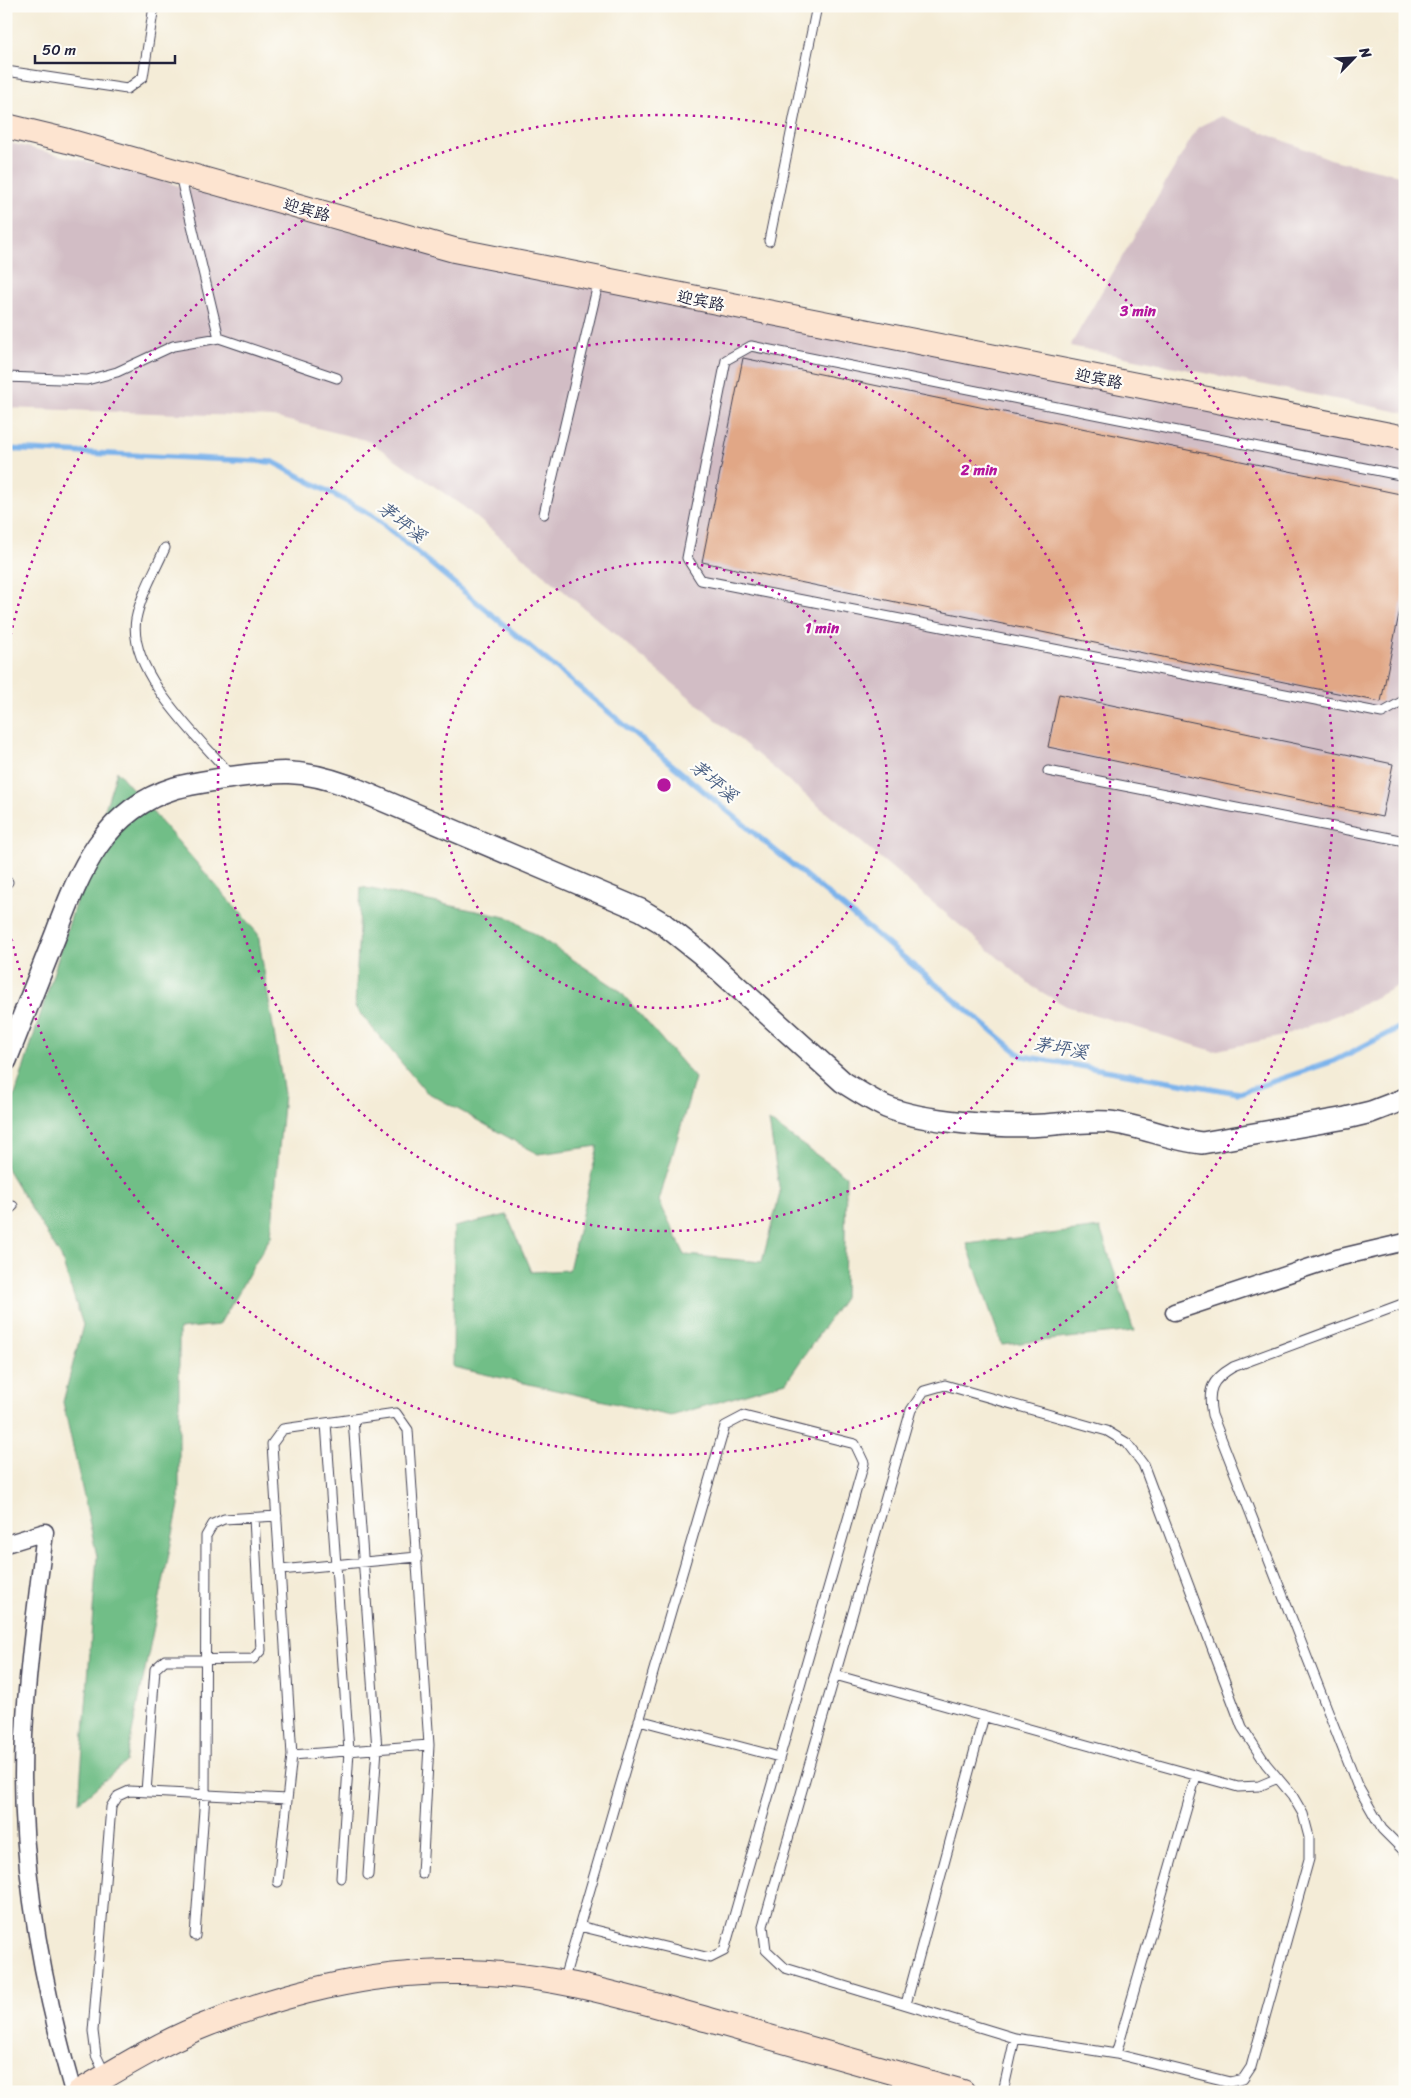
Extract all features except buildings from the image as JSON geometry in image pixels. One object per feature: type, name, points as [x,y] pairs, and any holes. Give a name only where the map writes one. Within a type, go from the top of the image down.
[{"type":"main road","name":"迎宾路","points":[[6,126],[68,140],[445,247],[599,280],[1405,438]]},
{"type":"main road","points":[[79,2092],[196,2028],[259,2005],[324,1987],[391,1976],[458,1972],[524,1975],[589,1987],[963,2092]]},
{"type":"street","points":[[6,1060],[74,887],[92,851],[105,834],[120,820],[155,796],[189,785],[283,771],[331,779],[634,906],[680,937],[843,1082],[864,1096],[887,1107],[904,1112],[936,1119],[1011,1125],[1044,1125],[1076,1121],[1111,1122],[1183,1141],[1202,1143],[1346,1118],[1371,1112],[1405,1098]]},
{"type":"street","points":[[1174,1312],[1337,1258],[1405,1242]]},
{"type":"street","points":[[6,1544],[45,1532],[24,1726],[24,1807],[29,1878],[40,1953],[54,2025],[73,2092]]},
{"type":"lane","points":[[6,71],[127,89],[143,77],[154,6]]},
{"type":"lane","points":[[769,241],[817,6]]},
{"type":"lane","points":[[180,172],[219,338]]},
{"type":"lane","points":[[544,514],[599,280]]},
{"type":"lane","points":[[6,377],[87,380],[117,372],[173,346],[219,338],[337,378]]},
{"type":"lane","points":[[1405,476],[751,346],[726,360],[687,558],[701,580],[1382,713],[1405,700]]},
{"type":"lane","points":[[166,548],[140,606],[136,621],[138,647],[147,672],[161,695],[233,778]]},
{"type":"lane","points":[[1048,772],[1405,841]]},
{"type":"lane","points":[[1405,1303],[1233,1367],[1221,1374],[1211,1386],[1209,1401],[1212,1415],[1357,1785],[1382,1829],[1405,1852]]},
{"type":"lane","points":[[945,1386],[1107,1431],[1127,1444],[1143,1464],[1242,1727],[1266,1764],[1292,1795],[1303,1814],[1309,1837],[1309,1859],[1251,2067],[1243,2079],[1230,2082],[1116,2054],[1015,2038],[785,1968],[766,1950],[763,1926],[835,1675],[911,1410],[924,1391],[945,1386]]},
{"type":"lane","points":[[278,1882],[292,1755],[272,1444],[282,1429],[396,1413],[408,1430],[429,1745],[422,1874]]},
{"type":"lane","points":[[563,1982],[579,1926],[639,1720],[725,1426],[744,1416],[854,1444],[864,1463],[724,1951],[710,1958],[579,1926]]},
{"type":"lane","points":[[353,1419],[377,1749],[368,1875]]},
{"type":"lane","points":[[326,1423],[350,1751],[341,1878]]},
{"type":"lane","points":[[195,1936],[205,1795],[206,1536],[213,1524],[224,1519],[277,1516]]},
{"type":"lane","points":[[146,1792],[155,1669],[165,1660],[253,1659],[261,1650],[254,1518]]},
{"type":"lane","points":[[280,1570],[417,1557]]},
{"type":"lane","points":[[835,1675],[1238,1787],[1259,1786],[1278,1778]]},
{"type":"lane","points":[[906,2004],[984,1716]]},
{"type":"lane","points":[[639,1720],[779,1757]]},
{"type":"lane","points":[[292,1755],[429,1745]]},
{"type":"lane","points":[[1116,2054],[1196,1776]]},
{"type":"lane","points":[[106,2076],[96,2055],[93,2031],[111,1807],[118,1796],[129,1791],[287,1799]]},
{"type":"lane","points":[[1003,2092],[1015,2038]]},
{"type":"shaded area","points":[[1221,116],[1333,160],[1405,176],[1405,413],[1070,346],[1198,127]]},
{"type":"shaded area","points":[[6,142],[151,177],[274,216],[1405,446],[1405,982],[1353,1009],[1279,1037],[1213,1051],[1066,1006],[1033,987],[464,507],[369,441],[273,417],[6,408]]},
{"type":"green space","points":[[117,771],[258,934],[284,1094],[271,1236],[219,1325],[179,1329],[179,1505],[126,1762],[79,1802],[97,1556],[63,1402],[83,1325],[61,1257],[6,1167],[6,1124]]},
{"type":"green space","points":[[361,887],[510,918],[619,990],[695,1078],[659,1201],[685,1255],[762,1262],[780,1193],[769,1121],[846,1176],[844,1298],[786,1382],[671,1416],[453,1367],[454,1227],[507,1215],[531,1272],[569,1270],[598,1146],[538,1154],[425,1091],[355,1007]]},
{"type":"green space","points":[[1100,1228],[1134,1331],[1002,1345],[967,1244]]},
{"type":"waterway","name":"茅坪溪","points":[[6,449],[273,462],[372,515],[1022,1056],[1239,1093],[1334,1061],[1405,1025]]}]
